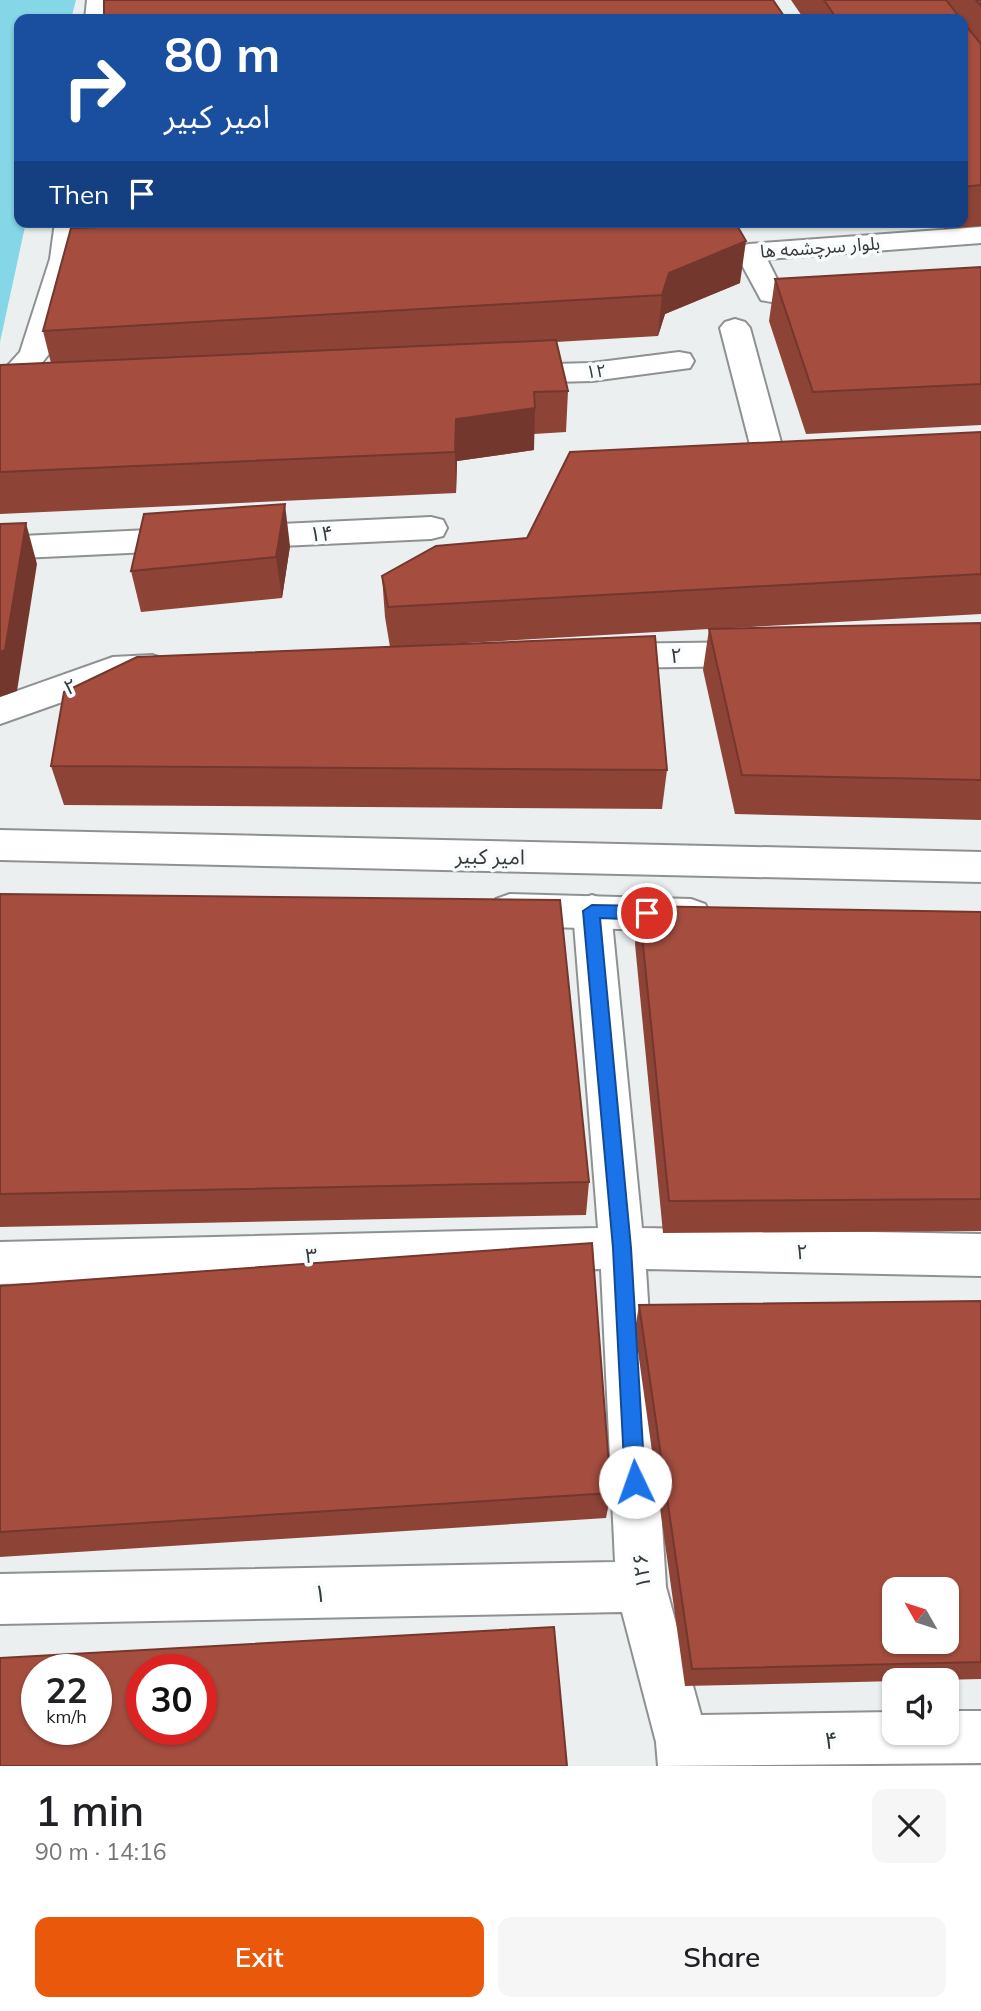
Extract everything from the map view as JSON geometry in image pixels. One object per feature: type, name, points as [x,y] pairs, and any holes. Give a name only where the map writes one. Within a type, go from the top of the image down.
[{"type":"street","points":[[98,8],[125,5]]},
{"type":"street","points":[[4,385],[34,355],[78,259],[70,228]]},
{"type":"street","name":"بلوار سرچشمه ها","points":[[850,287],[771,293],[749,252],[909,231],[981,235]]},
{"type":"street","points":[[723,237],[749,252]]},
{"type":"street","points":[[735,328],[773,472]]},
{"type":"street","name":"۱۲","points":[[481,374],[592,372],[679,361]]},
{"type":"street","points":[[4,385],[51,382]]},
{"type":"street","name":"۱۴","points":[[0,548],[432,528]]},
{"type":"street","name":"۲","points":[[576,657],[785,653]]},
{"type":"street","name":"۲","points":[[0,711],[113,670],[178,667]]},
{"type":"street","name":"امیر کبیر","points":[[0,845],[981,867]]},
{"type":"street","points":[[481,909],[731,916]]},
{"type":"street","name":"۱۲۶","points":[[592,911],[622,1248],[641,1587],[683,1754]]},
{"type":"street","name":"۲","points":[[622,1248],[981,1255]]},
{"type":"street","name":"۳","points":[[0,1263],[622,1248]]},
{"type":"street","name":"۱","points":[[0,1599],[641,1587]]},
{"type":"street","name":"۴","points":[[683,1754],[981,1737]]},
{"type":"shaded area","points":[[0,0],[76,0],[72,14],[14,14],[14,228],[25,228],[0,342]]},
{"type":"building","points":[[104,0],[773,0],[783,14],[104,14]]},
{"type":"building","points":[[824,0],[946,0],[957,14],[834,14]]},
{"type":"building","points":[[968,28],[981,44],[981,185],[968,186]]},
{"type":"building","points":[[71,228],[738,228],[746,241],[669,273],[662,295],[43,331]]},
{"type":"building","points":[[981,267],[981,384],[813,392],[775,279]]},
{"type":"building","points":[[556,340],[568,391],[534,392],[535,408],[456,419],[455,452],[0,472],[0,365]]},
{"type":"building","points":[[981,432],[981,574],[388,607],[382,576],[436,546],[527,538],[570,452]]},
{"type":"building","points":[[285,504],[276,557],[131,571],[144,514]]},
{"type":"building","points":[[26,523],[5,650],[0,652],[0,524]]},
{"type":"building","points":[[981,623],[981,780],[742,775],[709,629]]},
{"type":"building","points":[[655,636],[667,770],[51,766],[64,692],[137,657]]},
{"type":"building","points":[[0,894],[560,900],[589,1182],[0,1194]]},
{"type":"building","points":[[639,906],[981,912],[981,1199],[669,1201]]},
{"type":"building","points":[[592,1243],[611,1493],[0,1532],[0,1286]]},
{"type":"building","points":[[981,1301],[981,1662],[692,1669],[639,1305]]},
{"type":"building","points":[[554,1627],[567,1766],[0,1766],[0,1658],[21,1657],[21,1745],[112,1745],[112,1654],[71,1654]]},
{"type":"route","points":[[635,1482],[622,1248],[592,911],[647,913]]}]
